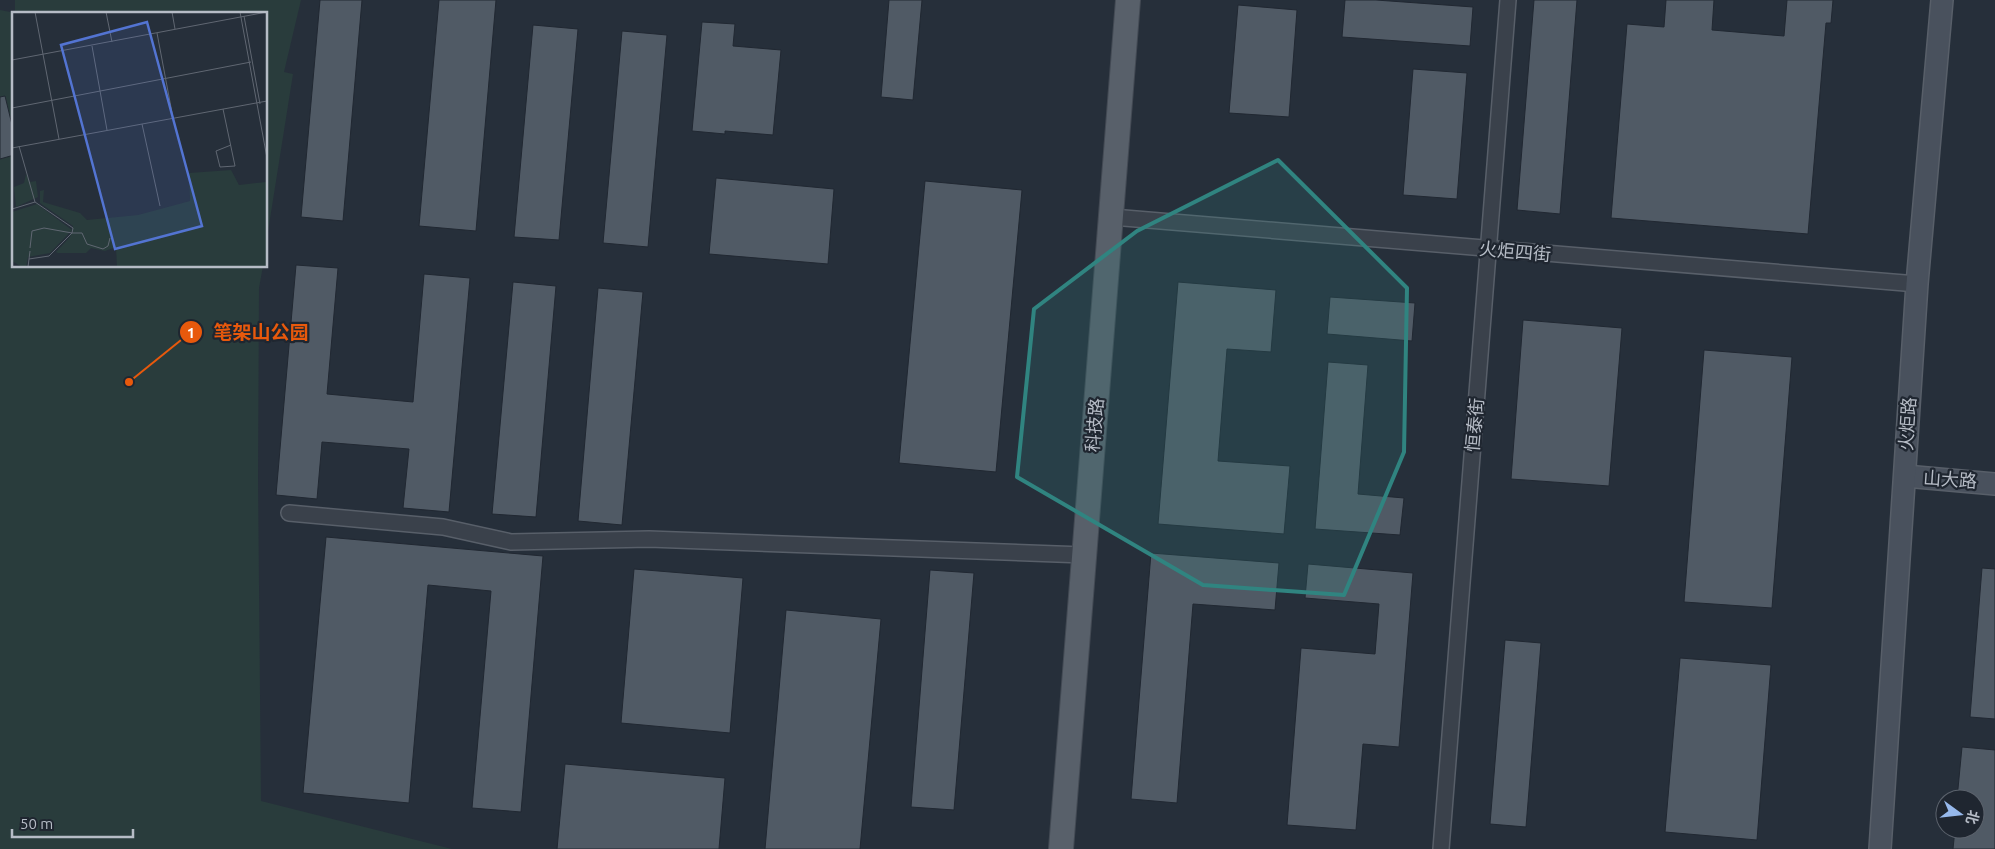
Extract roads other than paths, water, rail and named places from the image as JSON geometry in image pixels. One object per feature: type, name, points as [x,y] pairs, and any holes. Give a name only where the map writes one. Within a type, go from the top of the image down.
[{"type":"main road","name":"科技路","points":[[1061,849],[1128,0]]},
{"type":"main road","name":"火炬路","points":[[1880,849],[1917,284],[1942,0]]},
{"type":"main road","name":"山大路","points":[[1905,476],[1995,484]]},
{"type":"street","name":"恒泰街","points":[[1441,849],[1508,0]]},
{"type":"street","name":"火炬四街","points":[[1112,218],[1917,284]]},
{"type":"street","points":[[288,514],[443,528],[510,542],[649,539],[1084,555]]},
{"type":"place","name":"笔架山公园","points":[[129,382]]}]
